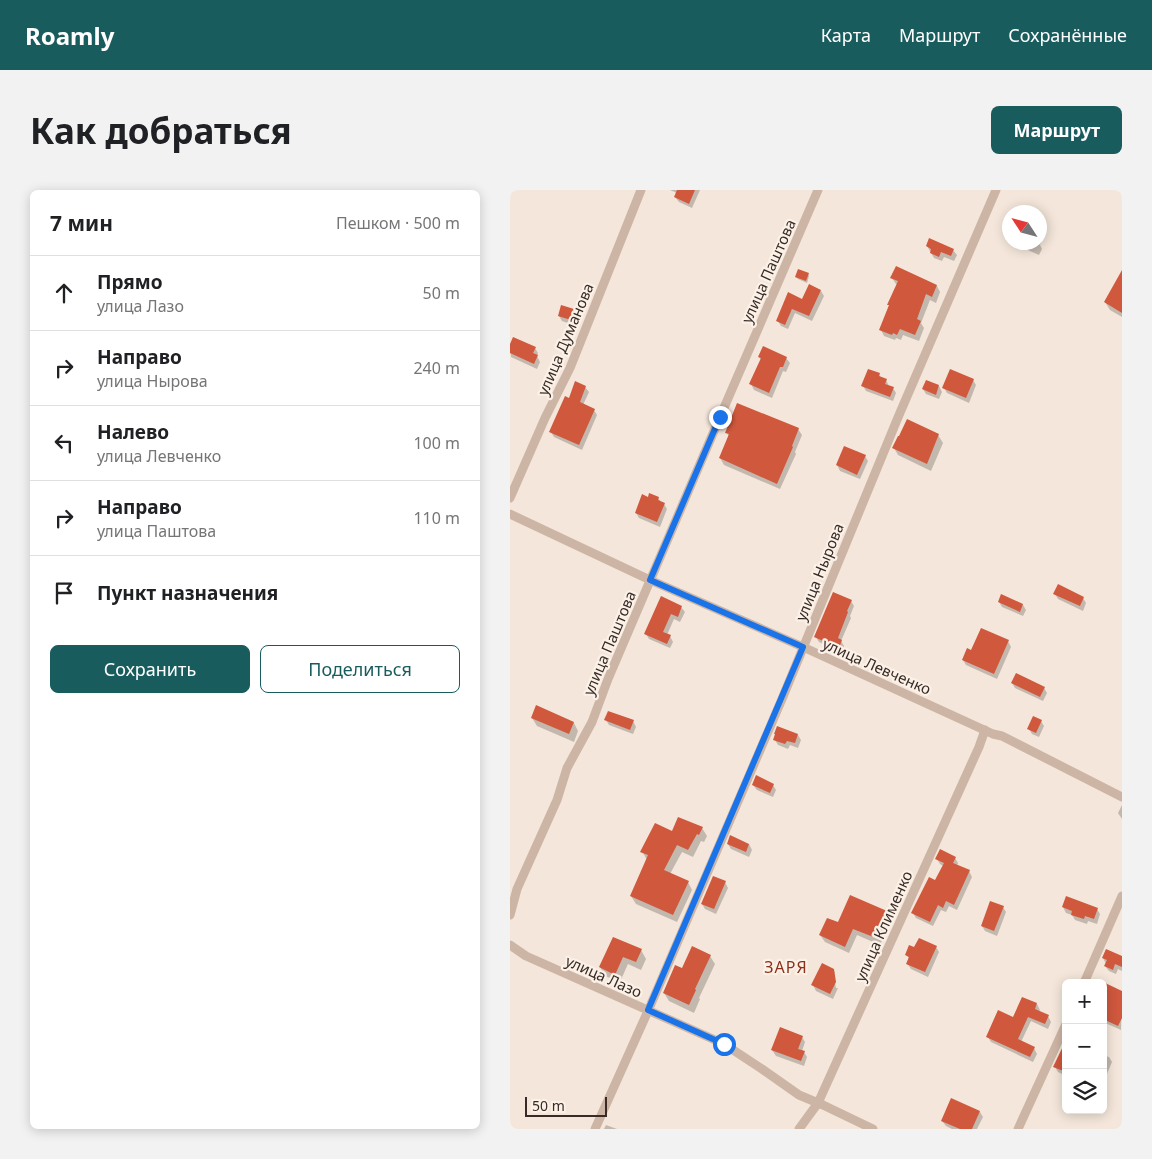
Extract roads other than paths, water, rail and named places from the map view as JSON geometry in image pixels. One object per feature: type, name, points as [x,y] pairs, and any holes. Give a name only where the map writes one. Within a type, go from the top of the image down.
[{"type":"street","name":"улица Думанова","points":[[510,498],[545,418],[570,368],[641,190]]},
{"type":"street","name":"улица Паштова","points":[[510,915],[517,889],[557,800],[567,768],[592,722],[650,580],[818,190]]},
{"type":"street","name":"улица Нырова","points":[[595,1129],[648,1010],[996,190]]},
{"type":"street","name":"улица Левченко","points":[[510,514],[650,580],[803,647],[993,734],[1002,736],[1122,796]]},
{"type":"street","name":"улица Клименко","points":[[799,1129],[818,1103],[985,730]]},
{"type":"street","points":[[1086,979],[1122,896]]},
{"type":"street","name":"улица Лазо","points":[[510,945],[526,956],[724,1044],[799,1096],[873,1129]]},
{"type":"street","points":[[1018,1129],[1062,1033]]},
{"type":"district","name":"ЗАРЯ","points":[[786,967]]}]
